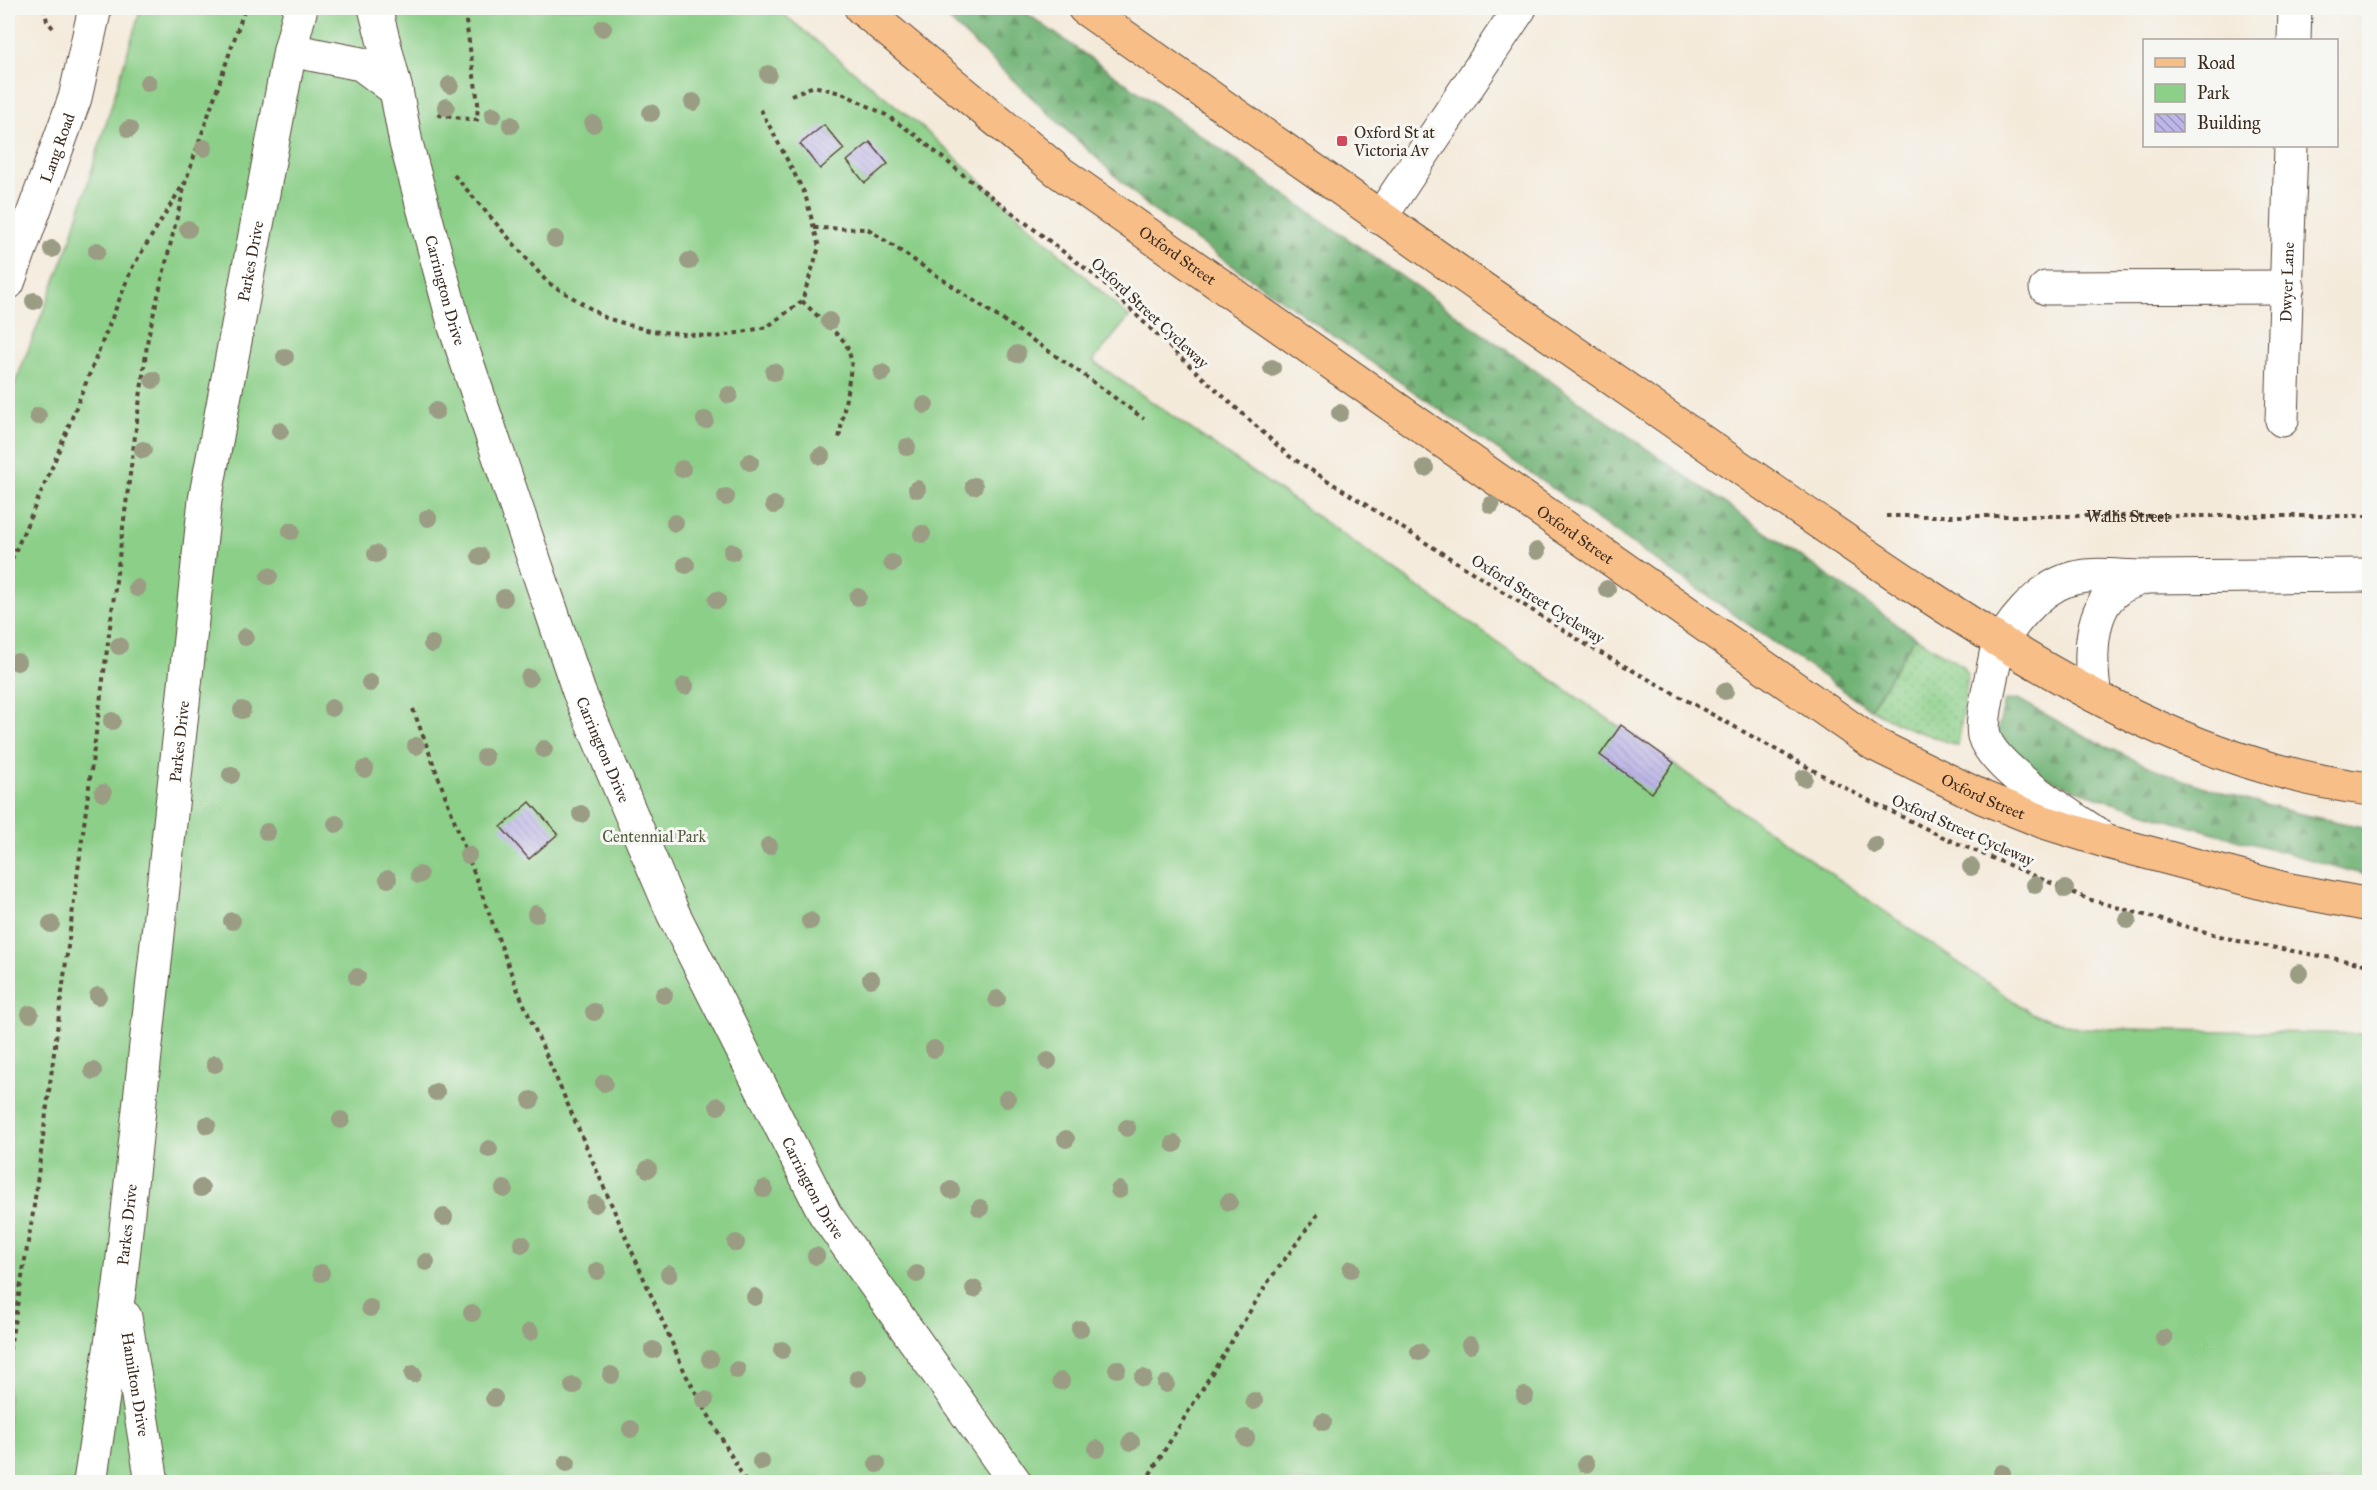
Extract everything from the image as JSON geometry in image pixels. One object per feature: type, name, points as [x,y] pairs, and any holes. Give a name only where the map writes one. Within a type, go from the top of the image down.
[{"type":"main road","name":"Oxford Street","points":[[862,8],[1058,171],[1874,744],[1984,798],[2044,822],[2108,842],[2285,889],[2370,905]]},
{"type":"main road","points":[[1084,8],[1380,218],[1868,556],[2001,643],[2095,696],[2164,730],[2226,756],[2292,776],[2370,789]]},
{"type":"street","points":[[70,8],[84,66]]},
{"type":"street","name":"Lang Road","points":[[8,284],[75,98],[84,66],[95,8]]},
{"type":"street","name":"Parkes Drive","points":[[90,1482],[120,1285],[205,500],[290,50],[301,8]]},
{"type":"street","name":"Carrington Drive","points":[[375,8],[396,90],[406,143],[455,327],[579,692],[674,913],[825,1214],[1015,1482]]},
{"type":"street","points":[[1380,218],[1520,8]]},
{"type":"street","points":[[2294,39],[2295,8]]},
{"type":"street","points":[[290,50],[361,64],[396,90]]},
{"type":"street","name":"Dwyer Lane","points":[[2282,420],[2292,147]]},
{"type":"street","points":[[2046,288],[2288,287]]},
{"type":"street","points":[[2108,842],[2018,777],[1989,748],[1983,734],[1990,684],[2001,643],[2025,610],[2041,596],[2067,580],[2093,575],[2145,578],[2370,575]]},
{"type":"street","points":[[2095,696],[2091,672],[2092,653],[2100,611],[2111,594],[2127,584],[2145,578]]},
{"type":"street","name":"Hamilton Drive","points":[[120,1285],[152,1482]]},
{"type":"path","points":[[8,1359],[33,1214],[148,337],[186,180],[245,8]]},
{"type":"path","points":[[430,114],[477,120],[478,103],[464,8]]},
{"type":"path","name":"Oxford Street Cycleway","points":[[791,95],[814,86],[844,94],[885,115],[914,134],[967,178],[1099,279],[1179,356],[1289,456],[1590,647],[1818,773],[1945,838],[2091,900],[2238,941],[2370,965]]},
{"type":"path","points":[[449,170],[547,282],[606,318],[650,331],[717,337],[767,327],[802,301],[819,247],[805,194],[759,106]]},
{"type":"path","points":[[8,568],[53,465],[132,268],[186,180]]},
{"type":"path","points":[[814,228],[868,229],[1078,371],[1144,419]]},
{"type":"path","points":[[802,301],[846,344],[852,362],[839,440]]},
{"type":"path","name":"Wallis Street","points":[[1886,516],[2370,516]]},
{"type":"path","points":[[414,709],[516,986],[686,1375],[746,1482]]},
{"type":"path","points":[[1145,1482],[1268,1282],[1318,1214]]},
{"type":"green space","name":"Centennial Park","points":[[141,8],[776,8],[923,128],[1129,317],[1093,361],[2031,1013],[2077,1028],[2369,1034],[2369,1482],[8,1482],[8,402],[70,242]]},
{"type":"green space","points":[[936,8],[1019,8],[1915,637],[1870,709],[1151,209]]},
{"type":"green space","points":[[1915,637],[1963,666],[1968,675],[1958,746],[1903,726],[1870,709]]},
{"type":"green space","points":[[2018,699],[2109,748],[2180,779],[2266,805],[2369,828],[2369,876],[2175,822],[2082,792],[2028,770],[1997,732],[2005,701]]},
{"type":"building","points":[[824,125],[844,149],[820,169],[800,144]]},
{"type":"building","points":[[870,142],[888,164],[865,183],[847,161]]},
{"type":"building","points":[[1621,725],[1674,763],[1652,793],[1600,755]]},
{"type":"building","points":[[530,802],[558,834],[529,859],[501,827]]},
{"type":"place","name":"Oxford St at Victoria Av","points":[[1342,141]]}]
